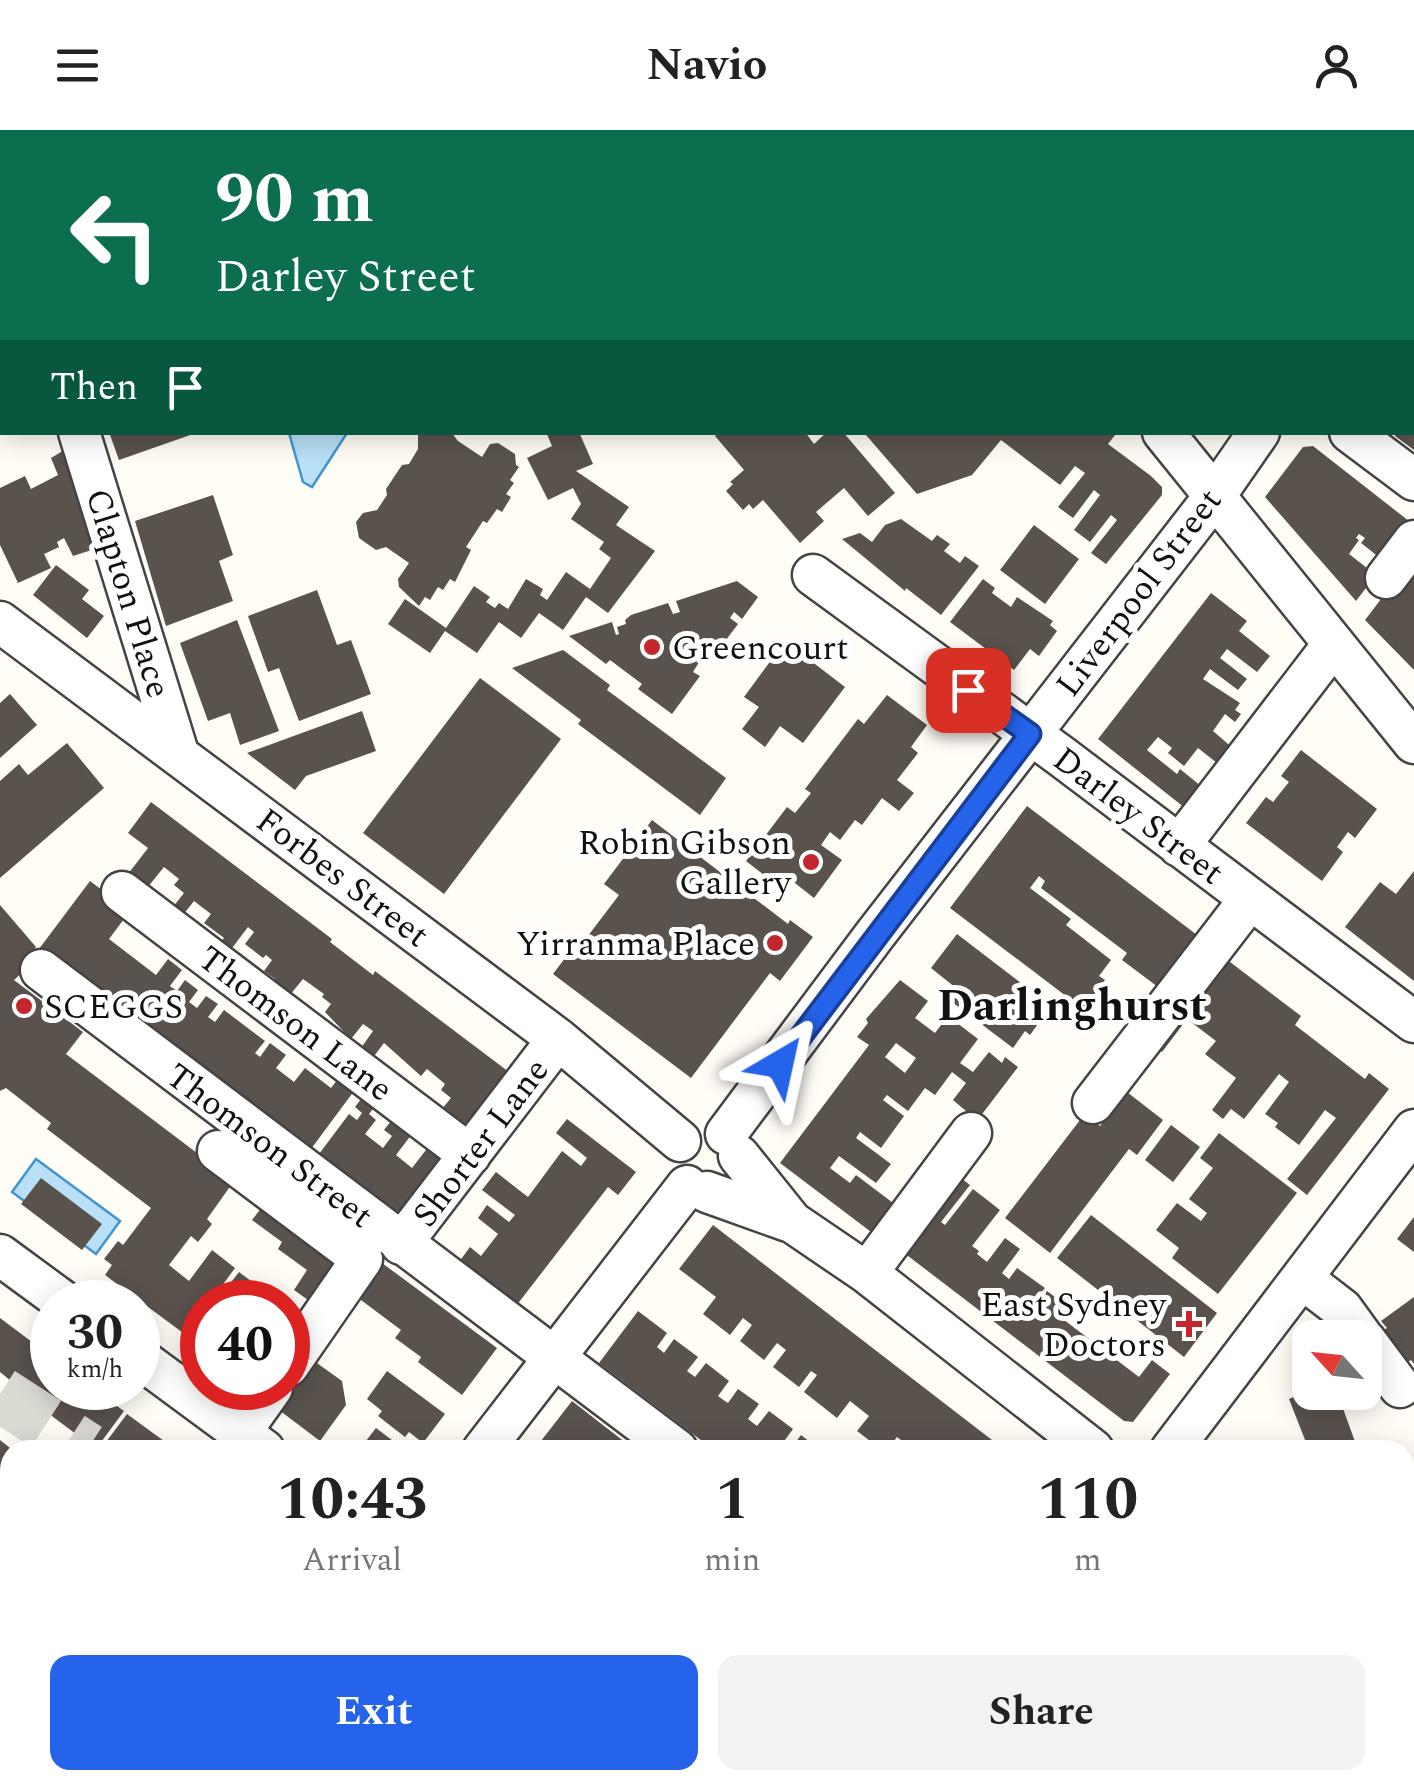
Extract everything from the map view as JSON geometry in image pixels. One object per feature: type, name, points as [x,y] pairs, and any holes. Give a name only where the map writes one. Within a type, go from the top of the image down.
[{"type":"street","name":"Clapton Place","points":[[80,435],[178,753]]},
{"type":"street","points":[[1165,435],[1414,742]]},
{"type":"street","name":"Liverpool Street","points":[[733,1145],[1030,734],[1257,435]]},
{"type":"street","points":[[1354,435],[1414,480]]},
{"type":"street","points":[[1386,578],[1414,542]]},
{"type":"street","name":"Darley Street","points":[[813,575],[1414,1022]]},
{"type":"street","name":"Forbes Street","points":[[0,622],[558,1039],[680,1142]]},
{"type":"street","points":[[1179,846],[1333,646]]},
{"type":"street","name":"Thomson Lane","points":[[122,892],[470,1154]]},
{"type":"street","points":[[1093,1103],[1250,899]]},
{"type":"street","name":"Thomson Street","points":[[41,970],[553,1359]]},
{"type":"street","name":"Shorter Lane","points":[[401,1244],[558,1039]]},
{"type":"street","points":[[792,1222],[733,1145],[715,1128],[689,1132],[680,1142],[674,1165],[678,1176],[697,1189],[792,1222],[866,1273],[1080,1440]]},
{"type":"street","points":[[1179,1440],[1414,1130]]},
{"type":"street","points":[[866,1273],[970,1133]]},
{"type":"street","points":[[697,1189],[718,1190],[734,1176],[733,1145]]},
{"type":"street","points":[[218,1151],[362,1260],[310,1334]]},
{"type":"street","points":[[491,1440],[553,1359],[697,1189]]},
{"type":"street","points":[[0,1255],[34,1280]]},
{"type":"street","points":[[1303,1279],[1350,1320]]},
{"type":"street","points":[[553,1359],[663,1440]]},
{"type":"street","points":[[1382,1363],[1400,1387]]},
{"type":"street","points":[[160,1373],[249,1440]]},
{"type":"street","points":[[253,1440],[264,1410]]},
{"type":"water","points":[[290,435],[346,435],[312,487],[303,482]]},
{"type":"water","points":[[36,1159],[120,1221],[96,1254],[12,1192]]},
{"type":"building","points":[[110,435],[190,435],[119,460]]},
{"type":"building","points":[[418,435],[453,435],[482,457],[490,444],[498,443],[515,454],[519,467],[506,494],[511,497],[502,512],[497,509],[487,523],[483,521],[466,547],[471,550],[455,582],[450,579],[443,590],[438,587],[430,600],[425,597],[419,606],[399,587],[398,579],[409,563],[386,547],[376,550],[359,538],[356,522],[363,513],[377,510],[402,465],[409,464],[418,449]]},
{"type":"building","points":[[547,435],[580,435],[593,464],[576,471],[629,507],[616,525],[655,551],[608,613],[586,597],[563,630],[539,613],[521,638],[499,622],[477,653],[445,631],[430,653],[388,624],[405,599],[446,628],[474,586],[490,597],[486,602],[508,609],[526,579],[543,589],[540,595],[547,600],[566,572],[590,589],[611,558],[599,549],[604,542],[571,519],[581,504],[573,488],[548,500],[527,458],[552,446]]},
{"type":"building","points":[[807,435],[814,444],[824,435],[846,435],[895,493],[868,516],[844,488],[816,512],[824,521],[800,543],[763,500],[753,509],[749,504],[743,510],[726,491],[744,470],[715,436]]},
{"type":"building","points":[[866,435],[1115,435],[1108,444],[1162,487],[1162,495],[1106,564],[1091,553],[1117,520],[1111,515],[1090,542],[1074,530],[1100,495],[1094,490],[1073,518],[1058,507],[1085,473],[1075,466],[1060,485],[1001,440],[972,475],[917,494]]},
{"type":"building","points":[[1414,435],[1414,450],[1395,436]]},
{"type":"building","points":[[1313,446],[1414,525],[1385,562],[1361,543],[1365,538],[1359,534],[1349,554],[1376,575],[1356,601],[1265,497],[1303,447]]},
{"type":"building","points":[[66,449],[101,547],[73,556],[64,538],[57,542],[59,547],[44,554],[51,568],[18,583],[0,545],[0,488],[25,476],[31,489],[58,475],[51,458]]},
{"type":"building","points":[[213,495],[233,555],[219,561],[233,601],[166,626],[135,521]]},
{"type":"building","points":[[901,519],[932,541],[937,535],[950,544],[944,551],[960,563],[965,556],[979,566],[941,615],[842,539],[860,533],[872,542],[885,525]]},
{"type":"building","points":[[1034,525],[1079,559],[1045,604],[1000,570]]},
{"type":"building","points":[[1414,556],[1414,670],[1365,620]]},
{"type":"building","points":[[56,565],[89,590],[82,599],[104,616],[87,638],[33,595]]},
{"type":"building","points":[[983,579],[995,588],[992,593],[1011,607],[1017,597],[1053,621],[1050,625],[1057,631],[1039,656],[1030,649],[1014,670],[950,622]]},
{"type":"building","name":"Greencourt","points":[[737,581],[758,597],[742,619],[734,612],[730,618],[738,624],[708,664],[701,659],[693,672],[700,676],[672,714],[638,689],[642,684],[610,660],[606,664],[569,636],[612,622],[616,635],[617,627],[626,624],[631,615],[668,603],[673,614],[680,612],[676,601]]},
{"type":"building","points":[[317,590],[337,645],[351,640],[371,694],[299,721],[279,668],[268,672],[248,616]]},
{"type":"building","points":[[1211,593],[1247,621],[1239,631],[1270,656],[1257,672],[1227,649],[1220,658],[1247,679],[1238,690],[1210,669],[1203,679],[1240,703],[1235,710],[1241,714],[1235,722],[1225,714],[1213,731],[1235,750],[1222,767],[1198,748],[1184,766],[1168,753],[1172,748],[1158,737],[1147,750],[1207,791],[1190,812],[1098,739]]},
{"type":"building","points":[[237,620],[279,731],[240,745],[230,713],[208,721],[180,643]]},
{"type":"building","points":[[785,641],[845,687],[803,743],[780,726],[765,747],[742,729],[759,707],[744,697]]},
{"type":"building","points":[[563,650],[610,685],[607,690],[726,778],[700,815],[578,724],[581,720],[512,668]]},
{"type":"building","points":[[480,678],[561,739],[444,894],[363,833]]},
{"type":"building","points":[[10,694],[37,725],[0,758],[0,703]]},
{"type":"building","points":[[887,695],[927,725],[911,747],[918,753],[897,780],[914,793],[899,811],[882,798],[862,825],[855,820],[840,840],[830,832],[821,845],[842,860],[814,898],[786,876],[778,886],[746,861],[787,807],[795,813],[811,793],[805,789],[858,719],[864,724]]},
{"type":"building","points":[[362,711],[376,751],[306,776],[295,790],[247,753]]},
{"type":"building","points":[[67,743],[104,788],[0,878],[0,781],[19,764],[28,775]]},
{"type":"building","points":[[1301,750],[1377,809],[1355,838],[1348,832],[1337,847],[1343,852],[1322,881],[1246,823],[1266,797],[1273,802],[1289,782],[1281,776]]},
{"type":"building","points":[[151,802],[332,939],[330,942],[373,975],[375,971],[513,1075],[470,1132],[436,1116],[451,1098],[441,1090],[445,1084],[427,1069],[421,1076],[384,1043],[368,1064],[356,1055],[373,1031],[363,1024],[351,1039],[325,1012],[331,1004],[322,997],[324,994],[303,979],[285,1001],[268,988],[275,979],[264,971],[272,960],[245,944],[254,932],[248,927],[226,956],[216,948],[224,938],[204,923],[211,914],[194,901],[179,920],[169,912],[184,893],[174,885],[179,879],[164,867],[143,893],[125,878],[148,848],[128,833]]},
{"type":"building","points":[[1027,806],[1201,938],[1162,990],[1122,960],[1127,953],[1041,888],[1045,881],[1039,876],[1030,888],[1071,919],[1066,925],[1111,960],[1099,976],[1105,980],[1083,1009],[950,908]]},
{"type":"building","points":[[652,820],[788,924],[790,920],[813,937],[780,981],[770,973],[691,1078],[553,974],[571,950],[575,953],[619,895],[604,884]]},
{"type":"building","points":[[1414,871],[1414,981],[1345,927],[1380,882],[1396,894]]},
{"type":"building","points":[[90,881],[130,911],[109,939],[156,975],[168,959],[182,970],[170,986],[177,991],[185,980],[198,990],[189,1002],[197,1008],[206,996],[218,1004],[208,1017],[215,1022],[224,1010],[265,1041],[255,1053],[260,1057],[270,1043],[286,1055],[276,1068],[294,1082],[305,1068],[331,1088],[344,1071],[360,1083],[308,1153],[39,949]]},
{"type":"building","points":[[0,905],[36,947],[22,963],[27,968],[14,980],[83,1032],[66,1054],[234,1181],[207,1219],[212,1224],[198,1242],[191,1236],[169,1265],[188,1280],[180,1280],[180,1331],[160,1316],[160,1280],[112,1280],[105,1275],[112,1265],[104,1259],[118,1241],[123,1245],[151,1208],[47,1129],[51,1123],[6,1088],[0,1091]]},
{"type":"building","points":[[957,934],[1051,1006],[1030,1035],[1025,1031],[1013,1048],[948,999],[956,988],[931,968]]},
{"type":"building","points":[[1217,952],[1301,1016],[1295,1025],[1365,1079],[1369,1073],[1389,1089],[1307,1195],[1287,1179],[1336,1118],[1325,1110],[1299,1145],[1275,1127],[1278,1123],[1265,1114],[1289,1082],[1279,1074],[1244,1119],[1231,1109],[1223,1119],[1212,1110],[1236,1078],[1205,1054],[1216,1041],[1187,1019],[1162,1052],[1149,1042]]},
{"type":"building","points":[[900,980],[928,1001],[915,1018],[935,1033],[948,1016],[978,1039],[960,1063],[973,1072],[989,1052],[1002,1063],[1005,1057],[1018,1067],[973,1126],[961,1117],[966,1111],[953,1100],[966,1083],[952,1072],[935,1095],[925,1088],[908,1111],[887,1095],[883,1100],[904,1116],[881,1148],[860,1132],[856,1138],[891,1164],[876,1183],[839,1156],[830,1168],[850,1183],[856,1175],[905,1212],[883,1241],[780,1163],[869,1045],[857,1037],[868,1023],[866,1019]],"holes":[[[896,1043],[916,1058],[905,1073],[885,1057]]]},
{"type":"building","points":[[368,1090],[380,1100],[369,1114],[376,1120],[365,1134],[383,1148],[392,1136],[384,1130],[399,1111],[418,1126],[396,1155],[412,1168],[429,1146],[452,1164],[404,1226],[316,1158],[349,1114],[357,1120],[362,1113],[355,1107]]},
{"type":"building","points":[[1127,1092],[1163,1120],[1137,1155],[1129,1149],[1050,1253],[1005,1218],[1080,1120],[1090,1119],[1100,1126]]},
{"type":"building","points":[[567,1119],[636,1172],[618,1195],[608,1187],[516,1306],[459,1262],[470,1247],[481,1256],[498,1234],[478,1218],[487,1205],[509,1222],[515,1215],[482,1190],[496,1172],[528,1197],[562,1151],[581,1166],[587,1158],[556,1133]]},
{"type":"building","points":[[1171,1125],[1200,1147],[1173,1182],[1145,1160]]},
{"type":"building","points":[[1219,1133],[1297,1193],[1218,1294],[1172,1258],[1179,1248],[1156,1230],[1177,1203],[1201,1221],[1207,1213],[1189,1199],[1213,1168],[1200,1158]]},
{"type":"building","points":[[953,1172],[970,1185],[941,1222],[945,1225],[973,1189],[1000,1210],[972,1246],[979,1251],[977,1254],[987,1262],[1005,1238],[1020,1249],[1002,1273],[1009,1279],[1017,1268],[1045,1288],[1037,1298],[1040,1301],[1047,1291],[1063,1303],[1055,1313],[1139,1377],[1152,1360],[1170,1374],[1133,1422],[1124,1421],[895,1246]]},
{"type":"building","points":[[41,1178],[102,1224],[82,1250],[21,1204]]},
{"type":"building","points":[[265,1203],[345,1262],[315,1305],[310,1301],[310,1280],[300,1280],[307,1270],[278,1249],[282,1242],[252,1220]]},
{"type":"building","points":[[1091,1215],[1217,1313],[1184,1357],[1057,1258]]},
{"type":"building","points":[[1414,1217],[1414,1252],[1397,1239]]},
{"type":"building","points":[[713,1225],[992,1440],[869,1440],[857,1431],[869,1416],[850,1401],[837,1418],[804,1392],[817,1375],[811,1371],[799,1387],[773,1367],[786,1350],[777,1343],[764,1360],[740,1341],[752,1325],[743,1318],[730,1335],[703,1314],[716,1297],[679,1269]]},
{"type":"building","points":[[212,1250],[235,1268],[226,1280],[190,1280]]},
{"type":"building","points":[[382,1263],[497,1348],[462,1395],[418,1362],[421,1357],[395,1338],[401,1330],[357,1297]]},
{"type":"building","points":[[239,1272],[250,1280],[233,1280]]},
{"type":"building","points":[[1414,1297],[1414,1364],[1411,1360],[1405,1364],[1382,1331],[1387,1328],[1382,1320]]},
{"type":"building","points":[[638,1311],[667,1333],[657,1347],[664,1353],[674,1339],[698,1357],[687,1371],[695,1377],[706,1363],[729,1381],[718,1396],[728,1403],[738,1389],[759,1404],[748,1419],[757,1426],[769,1411],[793,1429],[785,1440],[701,1440],[599,1363]]},
{"type":"building","points":[[0,1318],[30,1340],[30,1400],[9,1384],[11,1381],[0,1372]]},
{"type":"building","points":[[310,1358],[342,1381],[346,1405],[319,1440],[279,1410],[310,1410]]},
{"type":"building","points":[[387,1371],[445,1414],[425,1440],[419,1440],[409,1432],[405,1437],[378,1416],[382,1411],[367,1399]]},
{"type":"building","points":[[572,1401],[622,1440],[542,1440]]},
{"type":"building","points":[[44,1410],[124,1411],[103,1440],[84,1440]]},
{"type":"building","points":[[1293,1410],[1344,1410],[1354,1440],[1305,1440]]},
{"type":"building","points":[[127,1414],[163,1440],[108,1440]]},
{"type":"building","points":[[376,1428],[392,1440],[367,1440]]},
{"type":"tunnel","points":[[0,1394],[71,1440]]},
{"type":"place","name":"Greencourt","points":[[652,647]]},
{"type":"place","name":"Robin Gibson Gallery","points":[[811,862]]},
{"type":"place","name":"Yirranma Place","points":[[775,943]]},
{"type":"place","name":"SCEGGS","points":[[24,1006]]},
{"type":"place","name":"East Sydney Doctors","points":[[1189,1324]]},
{"type":"district","name":"Darlinghurst","points":[[1072,1004]]},
{"type":"route","points":[[780,1064],[1030,734],[968,690]]}]
